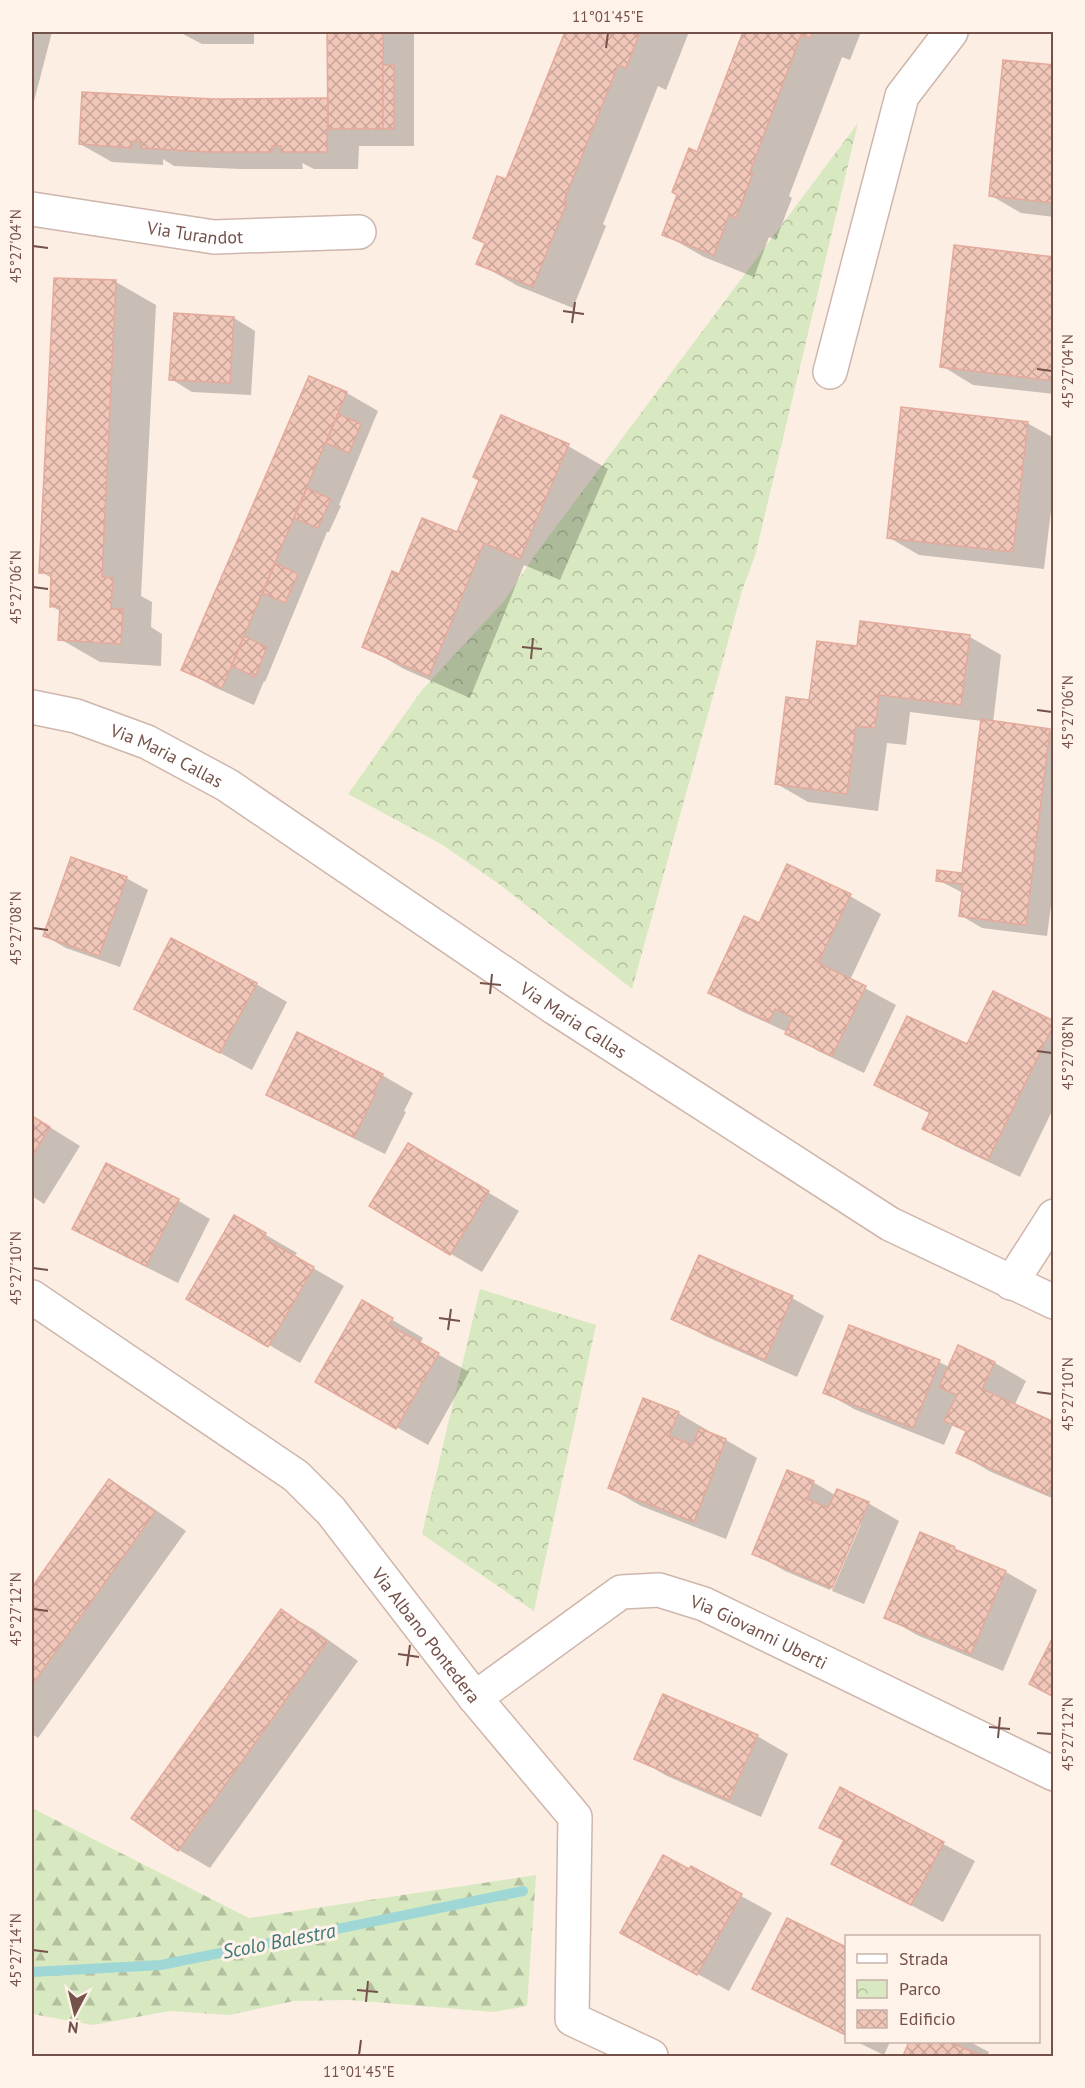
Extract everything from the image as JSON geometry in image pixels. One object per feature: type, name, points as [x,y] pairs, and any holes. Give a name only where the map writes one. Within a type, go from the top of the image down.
[{"type":"street","points":[[830,372],[902,96],[951,32]]},
{"type":"street","name":"Via Turandot","points":[[32,209],[214,237],[359,232]]},
{"type":"street","name":"Via Maria Callas","points":[[32,706],[76,716],[147,742],[227,785],[555,1008],[775,1152],[890,1224],[1053,1302]]},
{"type":"street","points":[[1011,1283],[1053,1216]]},
{"type":"street","name":"Via Albano Pontedera","points":[[32,1297],[296,1476],[331,1511],[476,1698],[575,1817],[572,2019],[651,2056]]},
{"type":"street","name":"Via Giovanni Uberti","points":[[476,1698],[621,1592],[658,1590],[704,1604],[1053,1774]]},
{"type":"green space","points":[[858,123],[755,556],[742,591],[632,989],[499,884],[441,844],[348,794],[422,690],[504,601],[537,552]]},
{"type":"green space","points":[[480,1289],[596,1325],[534,1611],[422,1534]]},
{"type":"green space","points":[[32,1808],[249,1918],[536,1875],[527,2006],[494,2012],[350,2000],[294,2001],[229,2015],[170,2011],[93,2025],[32,2014]]},
{"type":"building","points":[[327,32],[383,32],[383,129],[328,129]]},
{"type":"building","points":[[565,32],[640,32],[626,68],[618,65],[564,201],[567,202],[533,287],[476,264],[485,243],[473,238],[497,176],[506,179]]},
{"type":"building","points":[[743,32],[813,32],[810,38],[801,35],[750,172],[753,173],[736,218],[729,215],[714,255],[662,235],[677,195],[672,192],[689,148],[697,152]]},
{"type":"building","points":[[1003,60],[1054,65],[1054,203],[989,196]]},
{"type":"building","points":[[383,65],[394,65],[394,129],[383,129]]},
{"type":"building","points":[[82,92],[213,99],[328,98],[327,152],[281,152],[281,146],[272,146],[272,152],[208,152],[141,148],[141,142],[132,141],[132,148],[79,144]]},
{"type":"building","points":[[954,245],[1054,257],[1054,381],[940,367]]},
{"type":"building","points":[[54,278],[116,280],[102,577],[113,578],[111,609],[123,609],[121,644],[58,640],[60,606],[50,607],[51,573],[39,573]]},
{"type":"building","points":[[174,313],[234,317],[230,383],[169,380]]},
{"type":"building","points":[[309,376],[347,392],[222,688],[181,670]]},
{"type":"building","points":[[901,407],[1028,422],[1013,552],[887,538]]},
{"type":"building","points":[[338,414],[361,424],[349,453],[326,443]]},
{"type":"building","points":[[501,415],[569,444],[520,559],[484,543],[429,676],[362,647],[392,571],[399,574],[422,518],[457,532],[479,480],[473,477]]},
{"type":"building","points":[[307,488],[331,499],[318,528],[294,518]]},
{"type":"building","points":[[275,563],[298,574],[285,603],[263,593]]},
{"type":"building","points":[[860,621],[970,635],[961,705],[879,695],[875,728],[856,726],[847,794],[775,784],[786,697],[809,700],[817,641],[857,646]]},
{"type":"building","points":[[244,636],[267,647],[255,677],[232,666]]},
{"type":"building","points":[[981,719],[1050,729],[1026,925],[959,916],[963,884],[936,881],[937,870],[962,873]]},
{"type":"building","points":[[71,857],[127,877],[99,956],[43,936]]},
{"type":"building","points":[[787,864],[851,894],[818,963],[866,986],[832,1056],[785,1034],[793,1017],[775,1009],[769,1022],[708,993],[744,916],[759,923]]},
{"type":"building","points":[[171,938],[257,983],[220,1053],[134,1009]]},
{"type":"building","points":[[993,991],[1054,1021],[1054,1024],[988,1160],[922,1129],[930,1112],[874,1085],[907,1016],[967,1044]]},
{"type":"building","points":[[297,1032],[383,1074],[354,1137],[266,1095]]},
{"type":"building","points":[[32,1116],[50,1127],[32,1156]]},
{"type":"building","points":[[408,1143],[489,1191],[450,1255],[369,1206]]},
{"type":"building","points":[[106,1163],[179,1199],[146,1266],[72,1229]]},
{"type":"building","points":[[234,1215],[266,1233],[263,1238],[314,1267],[268,1347],[186,1299]]},
{"type":"building","points":[[699,1255],[793,1296],[765,1360],[671,1319]]},
{"type":"building","points":[[362,1300],[393,1318],[389,1325],[439,1353],[396,1429],[315,1382]]},
{"type":"building","points":[[849,1325],[940,1360],[913,1428],[823,1393]]},
{"type":"building","points":[[958,1345],[995,1362],[982,1389],[1054,1422],[1054,1480],[1047,1494],[956,1453],[966,1431],[944,1421],[957,1395],[939,1387]]},
{"type":"building","points":[[643,1398],[679,1412],[669,1436],[693,1445],[699,1428],[726,1439],[694,1522],[608,1488]]},
{"type":"building","points":[[787,1470],[814,1481],[807,1499],[828,1508],[837,1489],[869,1502],[832,1588],[752,1554]]},
{"type":"building","points":[[109,1479],[155,1512],[32,1685],[32,1587]]},
{"type":"building","points":[[920,1532],[1006,1571],[971,1654],[884,1618]]},
{"type":"building","points":[[281,1609],[327,1642],[178,1851],[131,1818]]},
{"type":"building","points":[[1054,1635],[1054,1697],[1029,1684]]},
{"type":"building","points":[[663,1694],[758,1735],[729,1800],[634,1759]]},
{"type":"building","points":[[840,1787],[944,1842],[911,1905],[831,1864],[844,1840],[819,1828]]},
{"type":"building","points":[[663,1855],[689,1869],[691,1866],[742,1894],[697,1975],[620,1933]]},
{"type":"building","points":[[787,1918],[845,1947],[845,2035],[752,1989]]},
{"type":"building","points":[[909,2043],[954,2043],[983,2056],[903,2056]]},
{"type":"waterway","name":"Scolo Balestra","points":[[32,1972],[161,1965],[523,1891]]}]
